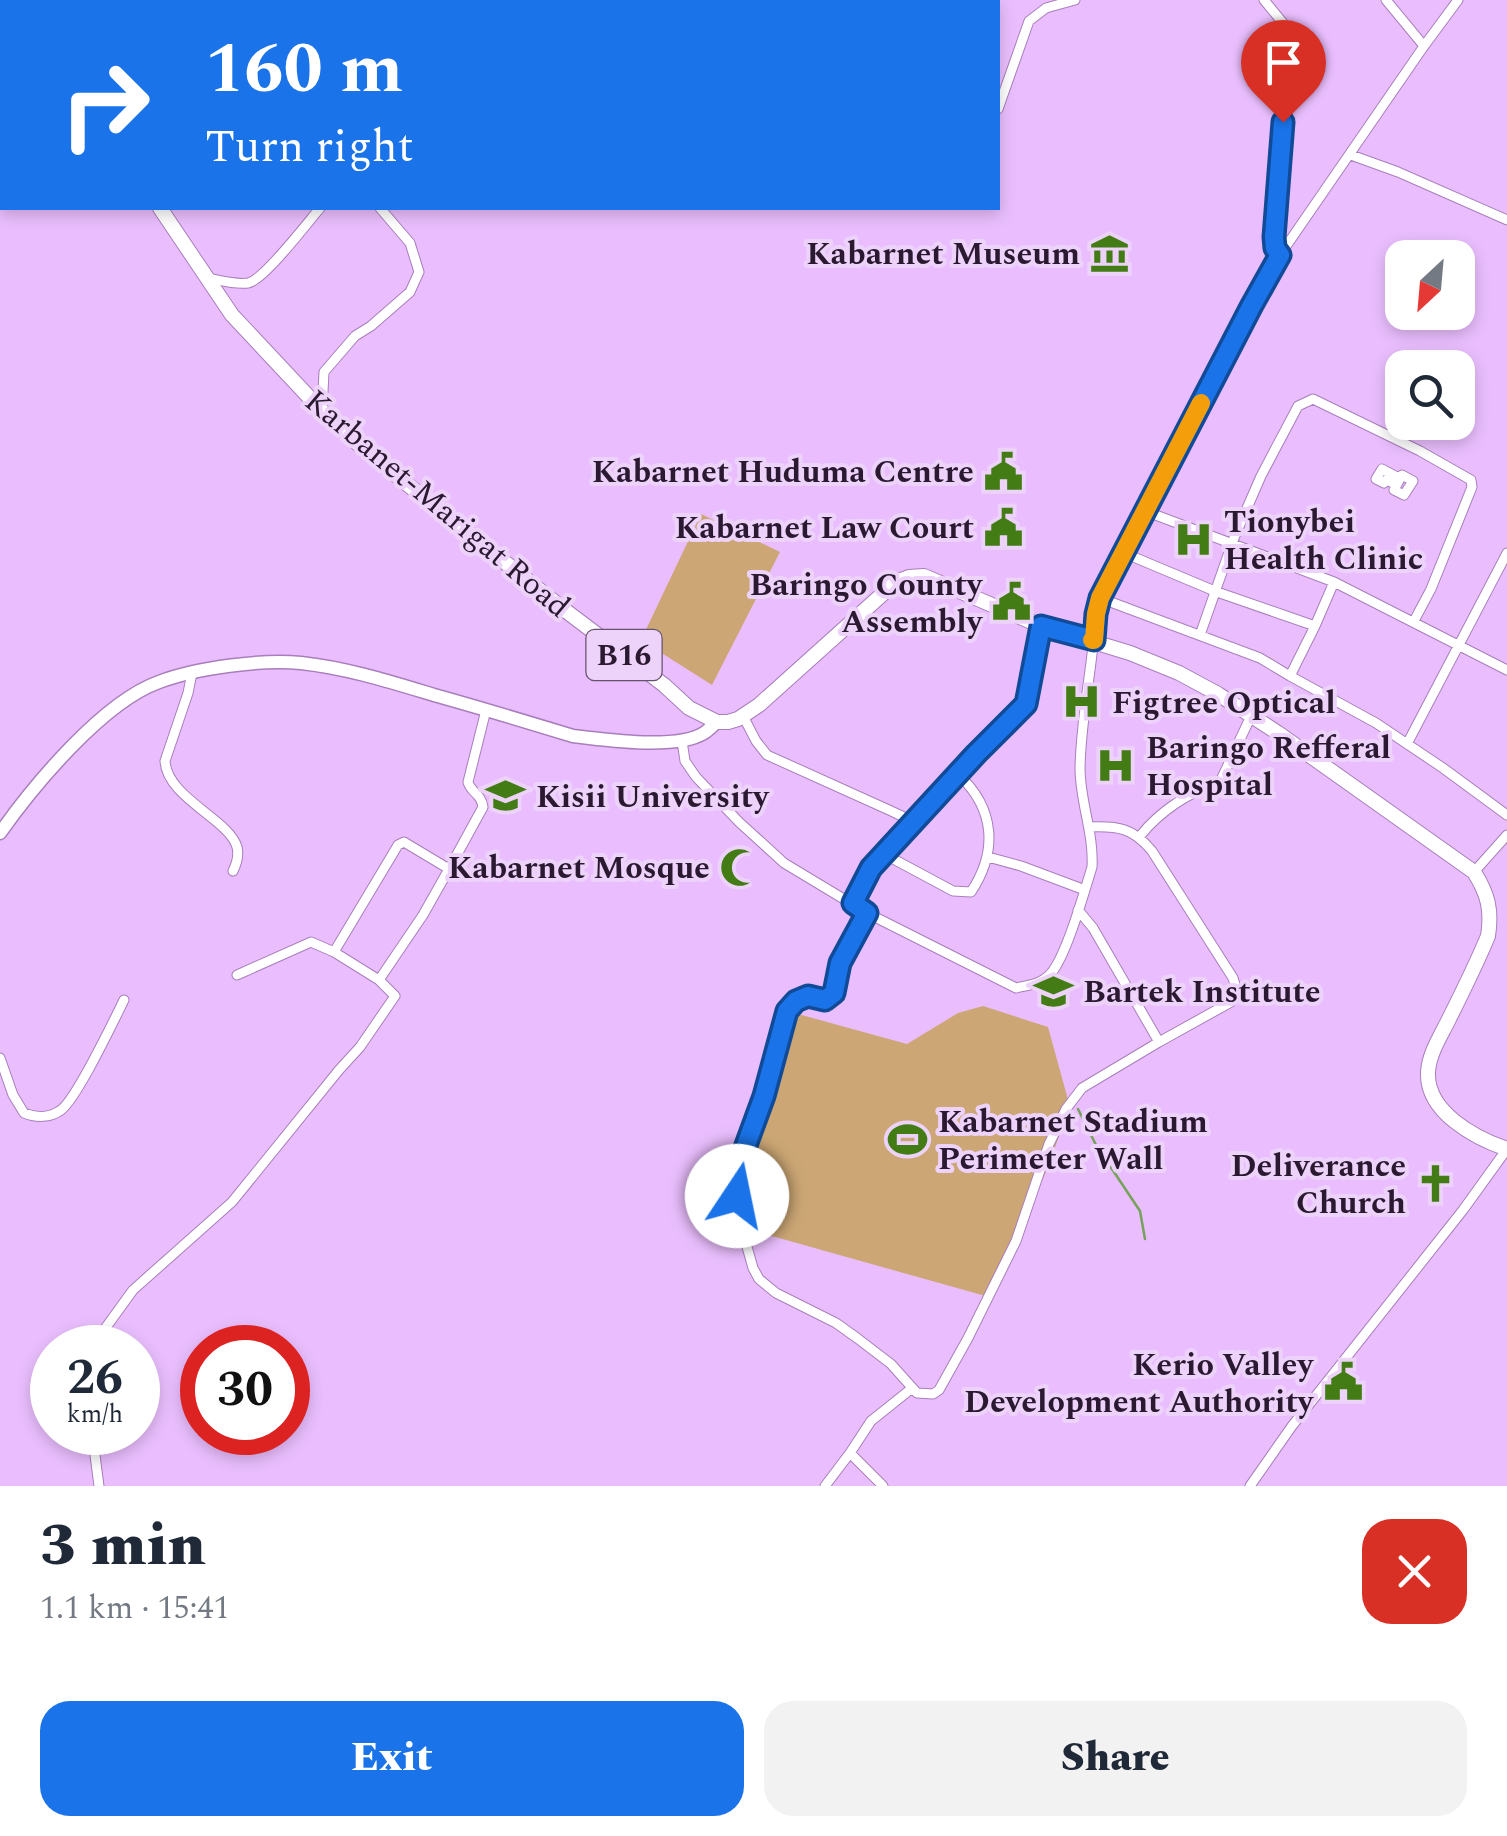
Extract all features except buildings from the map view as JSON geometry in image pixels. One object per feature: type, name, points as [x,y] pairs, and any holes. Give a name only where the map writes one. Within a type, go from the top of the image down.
[{"type":"main road","name":"Karbanet-Marigat Road","points":[[161,210],[240,324],[322,411],[562,608],[689,708],[716,722]]},
{"type":"main road","points":[[0,832],[56,765],[117,706],[156,683],[192,673],[270,662],[300,663],[368,676],[573,736],[625,742],[682,741],[704,733],[716,722],[743,716],[896,582],[924,576],[1041,626],[1094,640],[1179,673],[1251,716],[1474,872],[1486,890],[1490,906],[1488,936],[1434,1050],[1428,1072],[1431,1091],[1458,1124],[1483,1141],[1507,1150]]},
{"type":"street","points":[[1000,102],[1029,21],[1046,8],[1075,0]]},
{"type":"street","points":[[1264,0],[1289,36],[1274,237],[1280,255]]},
{"type":"street","points":[[1386,0],[1424,46]]},
{"type":"street","points":[[682,741],[686,761],[696,777],[739,822],[784,863],[826,890],[1016,988],[1039,982],[1051,973],[1092,867],[1080,767],[1100,598],[1280,255],[1458,0]]},
{"type":"street","points":[[1351,155],[1507,220]]},
{"type":"street","points":[[207,278],[247,283],[256,280],[318,210]]},
{"type":"street","points":[[322,411],[324,372],[356,336],[410,292],[419,272],[410,243],[382,210]]},
{"type":"street","points":[[1200,636],[1243,514],[1298,406],[1313,399],[1420,450],[1471,480],[1472,487],[1451,542],[1414,622]]},
{"type":"street","points":[[1146,511],[1334,582],[1507,670]]},
{"type":"street","points":[[1124,553],[1217,592],[1316,626]]},
{"type":"street","points":[[1407,744],[1507,553]]},
{"type":"street","points":[[1290,676],[1334,582]]},
{"type":"street","points":[[1100,598],[1260,658],[1376,723],[1507,816]]},
{"type":"street","points":[[853,903],[871,868],[1026,704],[1041,626]]},
{"type":"street","points":[[192,673],[165,761],[166,772],[185,795],[232,836],[238,848],[233,871]]},
{"type":"street","points":[[379,980],[424,916],[483,807],[480,796],[468,782],[486,710]]},
{"type":"street","points":[[743,716],[768,756],[906,818],[910,827]]},
{"type":"street","points":[[1140,836],[1184,798],[1199,788],[1220,782],[1251,716]]},
{"type":"street","points":[[884,854],[953,891],[971,892],[990,846],[986,815],[973,788],[959,775]]},
{"type":"street","points":[[867,913],[840,963],[834,993],[828,1000],[808,996],[787,1011],[764,1096],[738,1167],[737,1196],[744,1236],[759,1279],[776,1293],[858,1338],[921,1395],[933,1394],[968,1338],[1020,1230],[1049,1144],[1066,1109],[1082,1088],[1232,1002],[1236,988],[1140,836],[1112,826],[1090,827]]},
{"type":"street","points":[[1474,872],[1507,835]]},
{"type":"street","points":[[334,952],[402,842],[449,869]]},
{"type":"street","points":[[988,856],[1085,890]]},
{"type":"street","points":[[1078,910],[1093,928],[1159,1042]]},
{"type":"street","points":[[108,1325],[133,1290],[232,1202],[360,1047],[395,996],[379,980],[311,942],[237,975]]},
{"type":"street","points":[[0,1058],[24,1113],[56,1113],[66,1106],[124,1000]]},
{"type":"street","points":[[1250,1486],[1292,1426],[1507,1150]]},
{"type":"street","points":[[825,1486],[871,1421],[911,1388]]},
{"type":"street","points":[[850,1453],[883,1486]]},
{"type":"street","points":[[95,1455],[98,1486]]},
{"type":"shaded area","points":[[701,514],[780,552],[712,685],[641,640]]},
{"type":"shaded area","name":"Kabarnet Stadium Perimeter Wall","points":[[983,1006],[1048,1027],[1070,1107],[1045,1174],[989,1297],[761,1233],[747,1171],[798,1014],[907,1044],[958,1013]]},
{"type":"waterway","points":[[1078,1109],[1096,1145],[1140,1211],[1145,1239]]},
{"type":"slow traffic","points":[[1092,640],[1100,598],[1201,403]]},
{"type":"place","name":"Kabarnet Museum","points":[[1110,253]]},
{"type":"place","name":"Kabarnet Huduma Centre","points":[[1004,471]]},
{"type":"place","name":"Kabarnet Law Court","points":[[1004,527]]},
{"type":"place","name":"Tionybei Health Clinic","points":[[1194,539]]},
{"type":"place","name":"Baringo County Assembly","points":[[1012,602]]},
{"type":"place","name":"Figtree Optical","points":[[1082,702]]},
{"type":"place","name":"Baringo Refferal Hospital","points":[[1116,765]]},
{"type":"place","name":"Kisii University","points":[[506,796]]},
{"type":"place","name":"Kabarnet Mosque","points":[[740,867]]},
{"type":"place","name":"Bartek Institute","points":[[1053,991]]},
{"type":"place","name":"Kabarnet Stadium Perimeter Wall","points":[[908,1139]]},
{"type":"place","name":"Deliverance Church","points":[[1436,1183]]},
{"type":"place","name":"Kerio Valley Development Authority","points":[[1343,1382]]},
{"type":"route","points":[[737,1196],[738,1167],[764,1096],[787,1011],[808,996],[828,1000],[834,993],[840,963],[867,913],[853,903],[871,868],[1026,704],[1041,626],[1094,640],[1100,598],[1280,255],[1274,237],[1283,122]]}]
